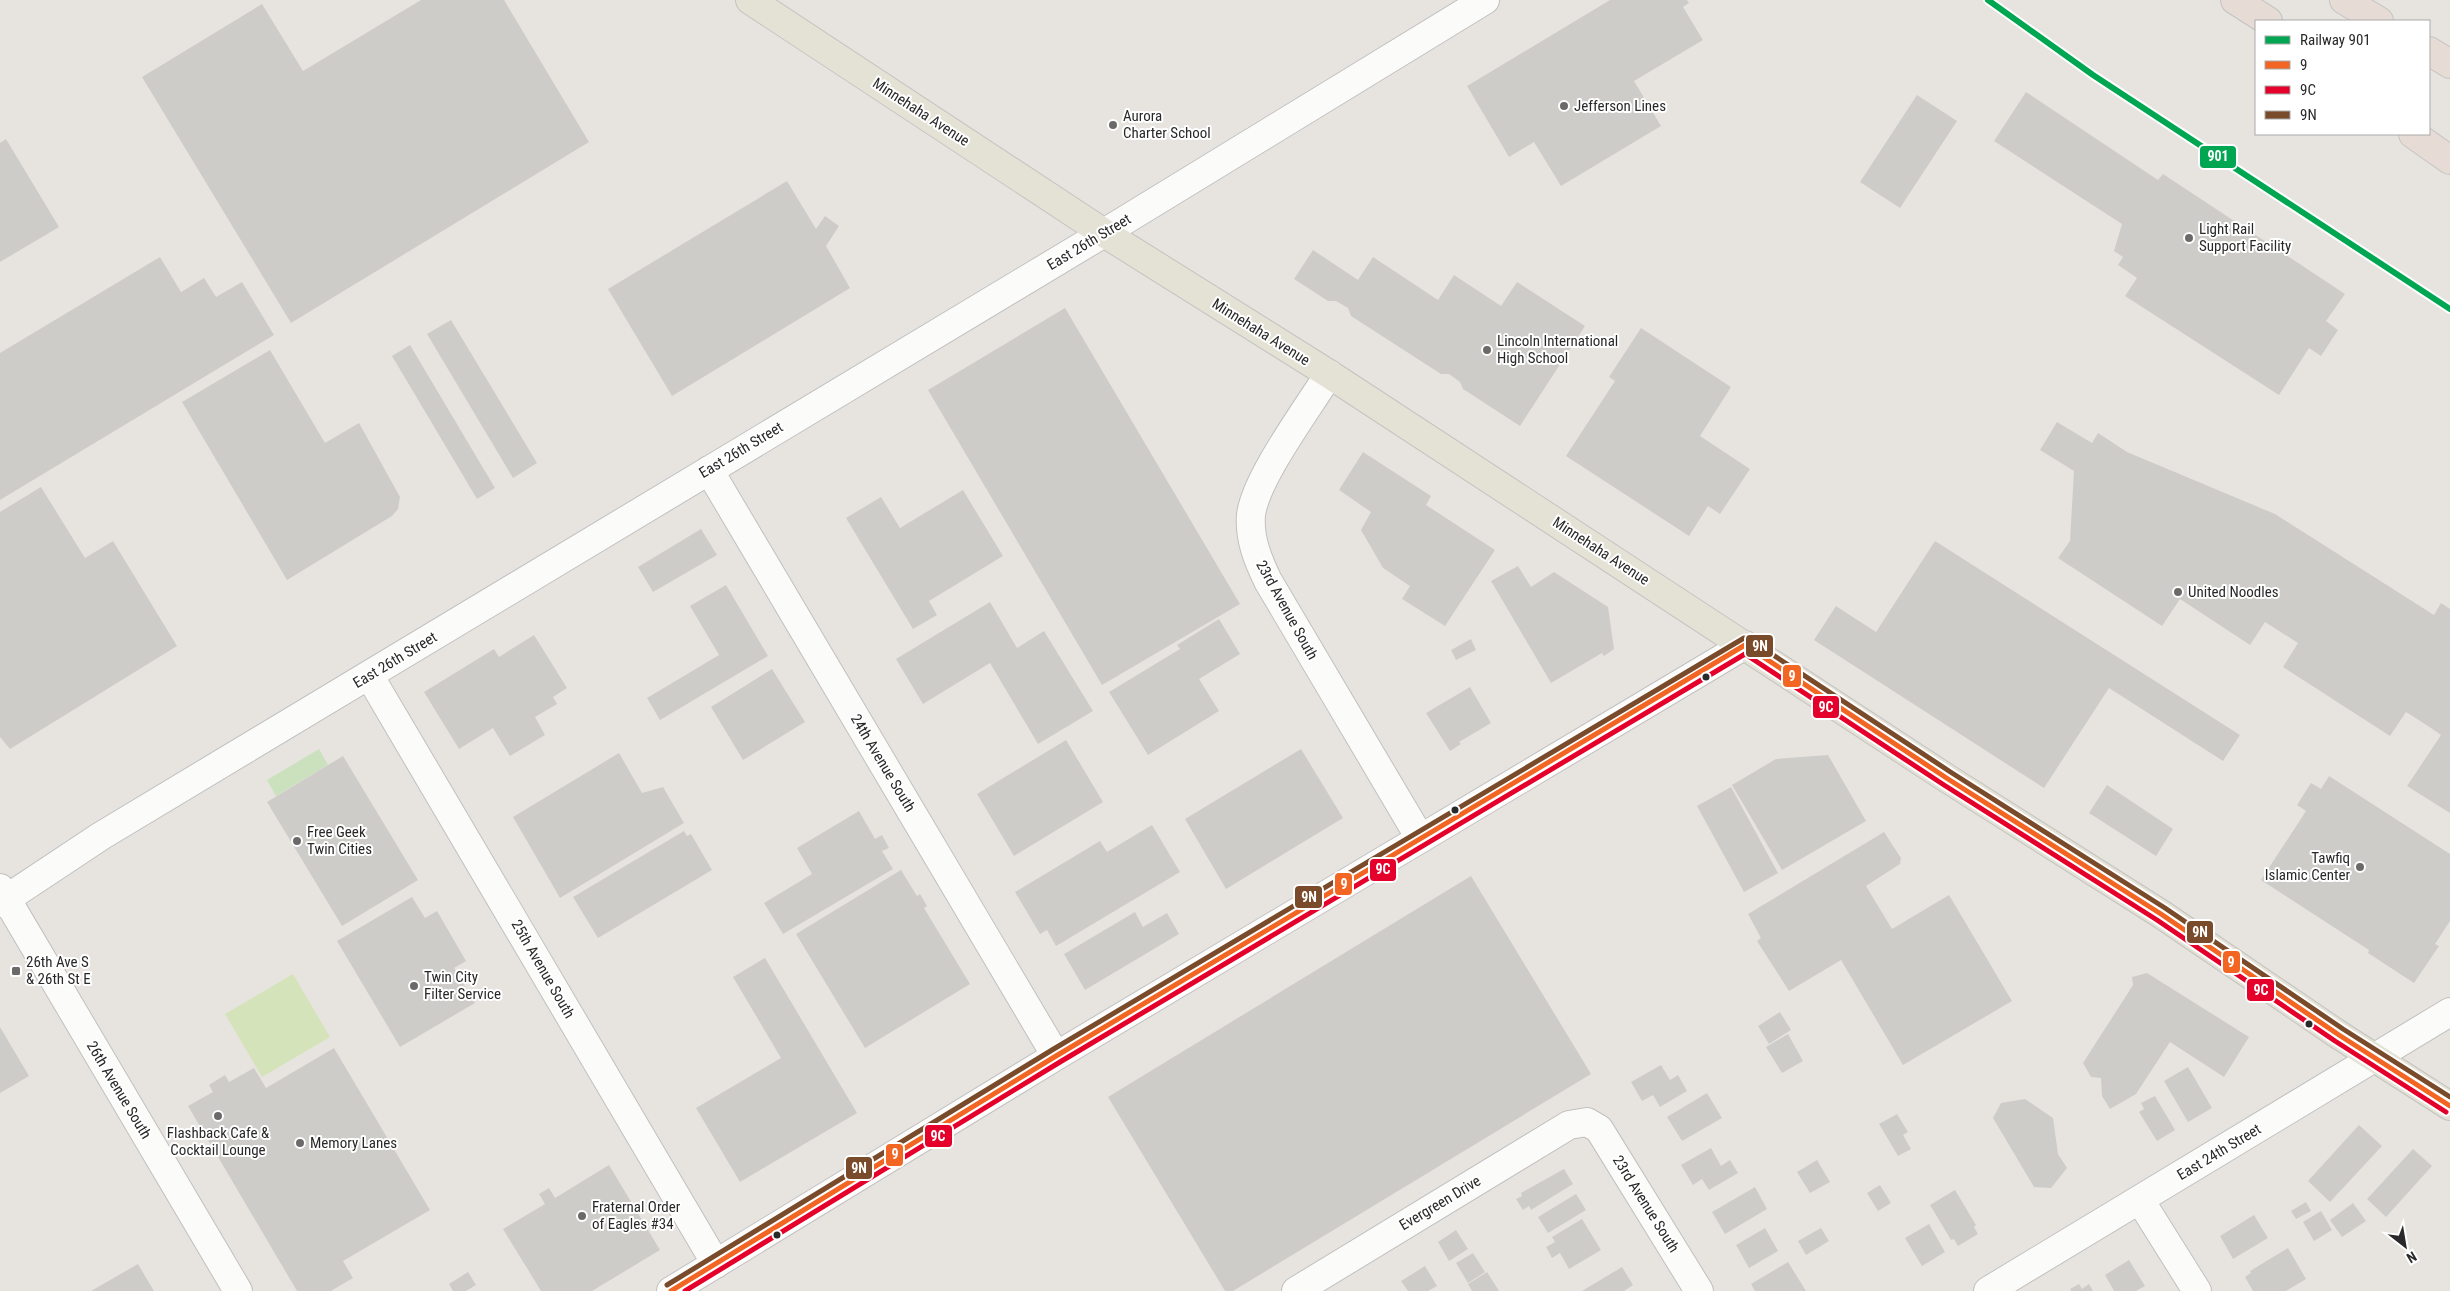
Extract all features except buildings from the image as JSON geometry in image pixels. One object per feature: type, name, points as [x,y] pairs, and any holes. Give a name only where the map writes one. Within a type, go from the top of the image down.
[{"type":"highway","points":[[2229,0],[2257,20]]},
{"type":"highway","points":[[2235,0],[2266,20]]},
{"type":"highway","points":[[2344,0],[2377,20]]},
{"type":"highway","points":[[2430,52],[2450,64]]},
{"type":"highway","points":[[2430,124],[2450,137]]},
{"type":"highway","points":[[2415,135],[2450,160]]},
{"type":"main road","name":"Minnehaha Avenue","points":[[750,0],[1104,233],[1329,374],[1948,779],[2160,914],[2450,1106]]},
{"type":"street","name":"East 26th Street","points":[[2,897],[1104,233],[1485,0]]},
{"type":"street","name":"23rd Avenue South","points":[[1329,374],[1260,484],[1251,514],[1252,543],[1268,581],[1420,838]]},
{"type":"street","name":"24th Avenue South","points":[[709,470],[1056,1056]]},
{"type":"street","points":[[671,1291],[1056,1056],[1745,645]]},
{"type":"street","name":"25th Avenue South","points":[[369,676],[716,1264]]},
{"type":"street","name":"26th Avenue South","points":[[2,897],[238,1291]]},
{"type":"street","name":"East 24th Street","points":[[1988,1291],[2450,1012]]},
{"type":"street","name":"23rd Avenue South","points":[[1588,1122],[1600,1129],[1699,1291]]},
{"type":"street","name":"Evergreen Drive","points":[[1296,1291],[1569,1125],[1588,1122]]},
{"type":"street","points":[[2140,1200],[2197,1291]]},
{"type":"green space","points":[[319,749],[328,765],[276,796],[267,780]]},
{"type":"green space","points":[[293,974],[330,1037],[262,1077],[225,1014]]},
{"type":"rail line","name":"901","points":[[1988,0],[2093,75],[2450,309]]},
{"type":"transit line","name":"9N","points":[[667,1285],[1052,1050],[1744,638],[1749,639],[1952,773],[2165,908],[2343,1029],[2450,1097]]},
{"type":"transit line","name":"9","points":[[671,1291],[1056,1056],[1745,645],[1948,779],[2161,914],[2339,1035],[2450,1106]]},
{"type":"transit line","name":"9C","points":[[685,1291],[1060,1062],[1745,654],[1944,785],[2157,920],[2335,1041],[2446,1112]]},
{"type":"place","name":"Jefferson Lines","points":[[1564,106]]},
{"type":"place","name":"Aurora Charter School","points":[[1113,125]]},
{"type":"place","name":"Light Rail Support Facility","points":[[2189,238]]},
{"type":"place","name":"Lincoln International High School","points":[[1487,350]]},
{"type":"place","name":"United Noodles","points":[[2178,592]]},
{"type":"place","name":"Free Geek Twin Cities","points":[[297,841]]},
{"type":"place","name":"Tawfiq Islamic Center","points":[[2360,867]]},
{"type":"place","name":"26th Ave S & 26th St E","points":[[16,971]]},
{"type":"place","name":"Twin City Filter Service","points":[[414,986]]},
{"type":"place","name":"Flashback Cafe & Cocktail Lounge","points":[[218,1116]]},
{"type":"place","name":"Memory Lanes","points":[[300,1143]]},
{"type":"place","name":"Fraternal Order of Eagles #34","points":[[582,1216]]}]
